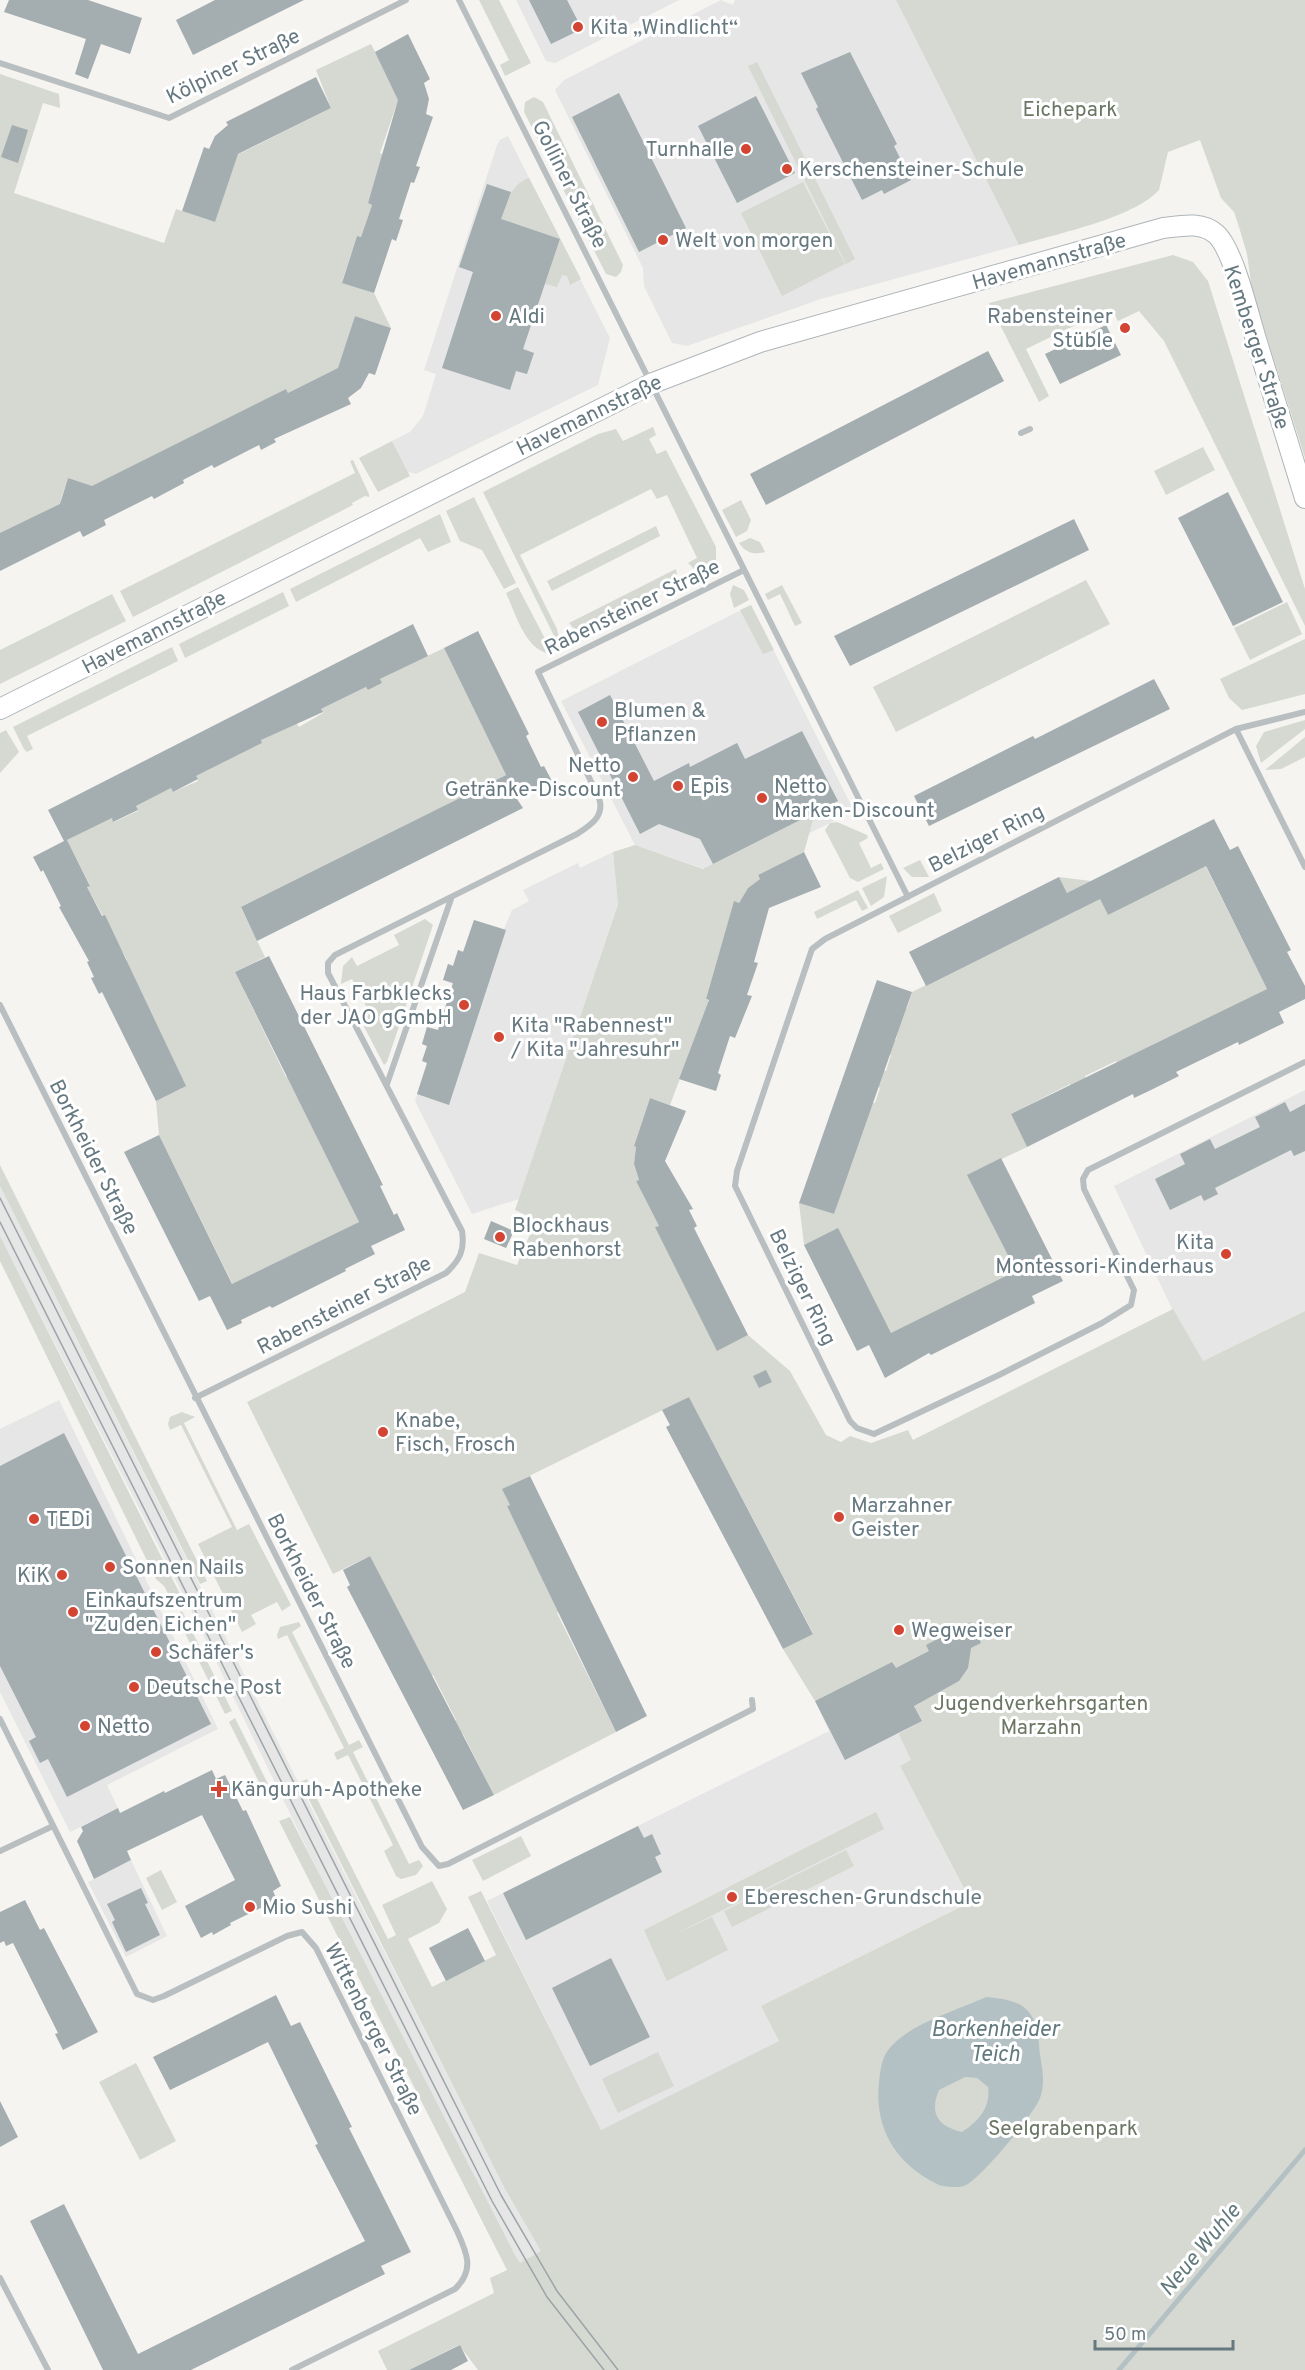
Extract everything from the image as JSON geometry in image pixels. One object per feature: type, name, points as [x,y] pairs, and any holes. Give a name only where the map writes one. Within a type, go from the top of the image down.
[{"type":"main road","name":"Havemannstraße","points":[[0,709],[653,383],[760,342],[1163,228],[1189,225],[1205,227],[1214,233]]},
{"type":"main road","name":"Kemberger Straße","points":[[1214,233],[1225,247],[1240,286],[1305,498]]},
{"type":"street","name":"Kölpiner Straße","points":[[0,63],[169,118],[406,0]]},
{"type":"street","name":"Golliner Straße","points":[[459,0],[653,383]]},
{"type":"street","name":"Rabensteiner Straße","points":[[653,383],[908,897]]},
{"type":"street","points":[[1021,433],[1030,429]]},
{"type":"street","name":"Rabensteiner Straße","points":[[195,1398],[446,1273],[457,1262],[464,1244],[462,1231],[328,973],[328,963],[335,955],[577,834],[599,816],[601,804],[594,785],[538,672],[744,570]]},
{"type":"street","name":"Belziger Ring","points":[[1305,712],[1236,729],[825,939],[812,949],[737,1171],[735,1186],[850,1421],[857,1428],[874,1434],[883,1432],[1092,1328],[1131,1305],[1134,1290],[1084,1189],[1083,1179],[1088,1170],[1305,1062]]},
{"type":"street","points":[[1236,729],[1305,867]]},
{"type":"street","points":[[387,1084],[451,898]]},
{"type":"street","name":"Borkheider Straße","points":[[0,1005],[422,1847],[439,1866],[448,1864],[753,1709],[752,1700]]},
{"type":"street","name":"Wittenberger Straße","points":[[0,1719],[129,1982],[137,1994],[153,2000],[164,1996],[287,1936],[302,1932],[316,1948],[457,2231],[467,2255],[468,2271],[455,2289],[292,2370]]},
{"type":"street","points":[[0,1851],[53,1826]]},
{"type":"street","points":[[0,2278],[48,2370]]},
{"type":"shaded area","name":"Kita „Windlicht“","points":[[516,0],[679,0],[555,63],[546,61]]},
{"type":"shaded area","name":"Kerschensteiner-Schule","points":[[721,0],[733,5],[735,0],[896,0],[1019,245],[821,299],[687,346],[672,343],[644,286],[643,268],[555,90],[564,80]]},
{"type":"shaded area","points":[[508,136],[610,338],[598,385],[416,474],[408,472],[392,441],[410,432],[423,416],[436,374],[424,370],[497,145],[500,140]]},
{"type":"shaded area","points":[[751,605],[854,811],[729,873],[728,877],[635,845],[561,701]]},
{"type":"shaded area","name":"Kita \"Rabennest\" / Kita \"Jahresuhr\"","points":[[613,852],[618,903],[519,1199],[472,1214],[415,1101],[427,1063],[422,1061],[427,1046],[422,1044],[427,1027],[438,1030],[453,984],[443,980],[448,964],[453,965],[458,950],[464,951],[474,920],[504,929],[512,910],[529,901],[523,890],[578,863],[580,868]]},
{"type":"shaded area","name":"Kita Montessori-Kinderhaus","points":[[1305,1090],[1305,1311],[1203,1361],[1182,1330],[1114,1186]]},
{"type":"shaded area","points":[[0,1186],[505,2189],[560,2283],[550,2311],[515,2255],[478,2186],[345,1927],[194,1616],[0,1236]]},
{"type":"shaded area","name":"Einkaufszentrum \"Zu den Eichen\"","points":[[59,1400],[218,1729],[107,1785],[118,1808],[70,1832],[0,1692],[0,1429]]},
{"type":"shaded area","name":"Ebereschen-Grundschule","points":[[892,1662],[922,1721],[912,1760],[900,1766],[971,1903],[761,2006],[779,2041],[601,2130],[487,1901],[829,1731],[815,1701]]},
{"type":"shaded area","points":[[131,1860],[167,1936],[126,1957],[88,1882]]},
{"type":"green space","points":[[479,0],[499,0],[531,63],[505,76],[500,65],[509,60]]},
{"type":"green space","name":"Eichepark","points":[[896,0],[1305,0],[1305,458],[1252,290],[1247,254],[1239,227],[1234,212],[1221,198],[1200,140],[1168,152],[1159,190],[1132,209],[1093,224],[1019,245]]},
{"type":"green space","points":[[371,44],[401,101],[396,106],[380,153],[384,155],[368,203],[372,205],[361,237],[357,236],[342,282],[374,293],[391,328],[355,316],[339,370],[334,370],[288,393],[286,389],[93,490],[68,478],[61,499],[64,504],[1,533],[0,536],[0,74],[59,94],[60,108],[43,103],[14,193],[164,243],[176,209],[215,222],[233,157],[331,108],[316,70]]},
{"type":"green space","points":[[757,62],[855,259],[846,264],[748,66]]},
{"type":"green space","points":[[534,97],[543,102],[623,265],[616,277],[606,274],[524,112],[525,102]]},
{"type":"green space","points":[[529,178],[581,279],[570,285],[567,276],[562,275],[557,287],[545,284],[560,239],[510,222],[492,247],[508,198],[521,182]]},
{"type":"green space","points":[[803,182],[845,264],[782,296],[741,213]]},
{"type":"green space","points":[[1173,255],[1193,262],[1208,281],[1305,589],[1305,626],[1164,341],[1139,311],[1118,321],[1111,308],[1026,349],[1049,396],[1039,402],[989,303]]},
{"type":"green space","points":[[653,427],[656,435],[649,439],[657,454],[666,450],[716,547],[716,560],[699,574],[688,563],[697,558],[667,495],[657,499],[651,489],[520,555],[557,629],[561,650],[483,492],[598,434],[616,429],[623,441]]},
{"type":"green space","points":[[392,441],[410,476],[378,492],[359,458]]},
{"type":"green space","points":[[1203,447],[1215,470],[1166,495],[1154,471]]},
{"type":"green space","points":[[353,460],[369,497],[365,496],[352,503],[353,505],[133,617],[120,591],[355,473],[350,461]]},
{"type":"green space","points":[[474,497],[516,583],[504,589],[482,550],[460,541],[446,511]]},
{"type":"green space","points":[[741,500],[751,520],[747,531],[736,537],[722,510]]},
{"type":"green space","points":[[440,514],[451,542],[428,552],[420,538],[296,602],[290,589]]},
{"type":"green space","points":[[656,526],[660,536],[552,591],[547,581]]},
{"type":"green space","points":[[750,538],[760,542],[765,552],[750,552],[744,549],[739,543]]},
{"type":"green space","points":[[676,569],[680,591],[676,593],[670,584],[582,627],[586,638],[583,639],[569,623]]},
{"type":"green space","points":[[1086,580],[1110,624],[896,732],[873,687]]},
{"type":"green space","points":[[733,585],[744,590],[749,600],[734,608],[730,594]]},
{"type":"green space","points":[[782,585],[802,623],[795,626],[780,594],[768,600],[765,594]]},
{"type":"green space","points":[[518,587],[553,654],[536,647],[523,631],[506,593]]},
{"type":"green space","points":[[283,592],[289,606],[185,658],[179,644]]},
{"type":"green space","points":[[112,594],[126,621],[0,684],[0,650]]},
{"type":"green space","points":[[1287,602],[1302,634],[1250,660],[1234,628]]},
{"type":"green space","points":[[751,605],[774,650],[763,654],[740,610]]},
{"type":"green space","points":[[1305,639],[1305,694],[1242,710],[1229,698],[1220,679]]},
{"type":"green space","points":[[172,647],[178,661],[27,736],[33,749],[27,752],[24,749],[13,727]]},
{"type":"green space","points":[[444,648],[506,775],[241,908],[265,957],[235,972],[286,1077],[320,1060],[330,1078],[297,1094],[359,1222],[233,1285],[159,1135],[156,1101],[124,962],[127,960],[87,887],[90,885],[67,840],[112,818],[114,822],[138,811],[136,806],[171,788],[173,792],[198,781],[196,776],[262,743],[261,740],[296,722],[299,727],[323,713],[321,709],[366,687],[368,690],[382,683],[380,679]]},
{"type":"green space","points":[[1305,720],[1305,729],[1261,763],[1256,746],[1264,732]]},
{"type":"green space","points":[[6,730],[19,752],[0,773],[0,733]]},
{"type":"green space","points":[[1305,737],[1305,757],[1281,769],[1265,770]]},
{"type":"green space","name":"Seelgrabenpark","points":[[815,813],[804,852],[758,875],[760,879],[748,888],[739,903],[734,902],[706,999],[709,1001],[670,1105],[650,1098],[634,1146],[636,1147],[634,1164],[639,1180],[636,1181],[659,1226],[656,1227],[718,1350],[748,1335],[790,1371],[826,1435],[841,1442],[850,1436],[871,1443],[908,1430],[913,1440],[1173,1309],[1203,1361],[1305,1311],[1305,2370],[478,2370],[459,2345],[409,2370],[387,2370],[378,2351],[494,2293],[490,2278],[507,2270],[279,1821],[290,1817],[515,2255],[520,2263],[541,2251],[505,2189],[300,1782],[307,1779],[388,1939],[396,1935],[382,1905],[432,1881],[447,1909],[439,1923],[408,1939],[432,1987],[496,1955],[468,1897],[481,1891],[601,2130],[779,2041],[761,2006],[971,1902],[900,1766],[911,1760],[899,1734],[922,1721],[892,1662],[815,1701],[783,1649],[813,1633],[689,1397],[503,1489],[510,1505],[507,1506],[560,1611],[557,1613],[616,1732],[494,1795],[463,1734],[460,1736],[453,1722],[456,1720],[433,1675],[430,1676],[370,1556],[333,1574],[247,1402],[465,1292],[479,1253],[517,1265],[536,1220],[515,1210],[618,904],[613,852],[635,845],[703,869]]},
{"type":"green space","points":[[837,822],[867,835],[868,838],[859,843],[871,868],[881,863],[884,869],[858,882],[850,878],[825,830],[830,823]]},
{"type":"green space","points":[[920,860],[929,877],[912,877],[903,868]]},
{"type":"green space","points":[[1204,863],[1267,989],[1118,1064],[1116,1061],[1085,1076],[1086,1079],[1072,1087],[1070,1084],[1011,1114],[1027,1147],[968,1175],[1005,1249],[1019,1270],[891,1334],[837,1229],[804,1245],[799,1203],[834,1214],[871,1102],[875,1103],[880,1088],[877,1086],[882,1070],[886,1071],[891,1055],[888,1054],[892,1040],[896,1040],[903,1008],[907,1008],[912,992],[1076,911],[1059,877],[1091,881],[1108,915]]},
{"type":"green space","points":[[887,876],[884,897],[871,906],[862,888]]},
{"type":"green space","points":[[858,890],[868,908],[862,911],[856,900],[817,919],[814,912]]},
{"type":"green space","points":[[934,893],[942,911],[898,933],[889,916]]},
{"type":"green space","points":[[425,919],[433,925],[387,1062],[384,1065],[360,1019],[370,1014],[352,979],[341,984],[343,966],[352,957],[357,966],[399,945],[394,935]]},
{"type":"green space","points":[[0,1165],[207,1581],[200,1584],[0,1186]]},
{"type":"green space","points":[[0,1236],[180,1594],[171,1599],[164,1586],[156,1579],[0,1261]]},
{"type":"green space","points":[[182,1412],[195,1417],[184,1423],[237,1530],[249,1524],[291,1605],[282,1611],[277,1602],[251,1615],[256,1624],[242,1632],[198,1544],[232,1527],[181,1425],[170,1430],[168,1424],[170,1417]]},
{"type":"green space","points":[[182,1611],[232,1711],[225,1714],[181,1625],[184,1623],[179,1613]]},
{"type":"green space","points":[[299,1622],[301,1626],[292,1632],[349,1745],[359,1740],[363,1747],[353,1752],[409,1864],[419,1860],[423,1866],[416,1875],[401,1879],[396,1876],[384,1851],[393,1845],[348,1755],[337,1760],[334,1753],[344,1748],[287,1635],[278,1639],[280,1627]]},
{"type":"green space","points":[[235,1718],[271,1790],[264,1792],[229,1722]]},
{"type":"green space","points":[[876,1812],[884,1829],[675,1934],[712,1917],[728,1950],[667,1981],[644,1930]]},
{"type":"green space","points":[[521,1836],[531,1856],[483,1881],[472,1860]]},
{"type":"green space","points":[[846,1850],[854,1866],[732,1927],[724,1911]]},
{"type":"green space","points":[[161,1870],[177,1902],[162,1910],[146,1878]]},
{"type":"green space","points":[[658,2052],[674,2086],[618,2113],[602,2079]]},
{"type":"green space","points":[[136,2063],[176,2141],[140,2160],[99,2082]]},
{"type":"water","name":"Borkenheider Teich","points":[[986,1997],[1017,2003],[1030,2014],[1037,2031],[1043,2077],[1042,2091],[1028,2118],[971,2182],[958,2187],[937,2184],[910,2166],[890,2142],[880,2114],[878,2098],[880,2072],[885,2055],[904,2035],[931,2020]],"holes":[[[965,2077],[977,2078],[988,2087],[986,2107],[974,2123],[962,2132],[947,2126],[938,2118],[936,2112],[936,2098],[939,2090]]]},
{"type":"building","points":[[9,0],[88,0],[142,18],[130,54],[101,44],[88,79],[75,74],[86,39],[4,12]]},
{"type":"building","points":[[215,0],[304,0],[193,55],[176,20]]},
{"type":"building","points":[[529,0],[567,0],[582,29],[551,44]]},
{"type":"building","points":[[408,34],[430,79],[424,83],[429,99],[426,114],[433,117],[416,166],[420,167],[414,183],[411,182],[399,219],[403,220],[396,241],[392,239],[374,293],[342,283],[357,236],[361,237],[372,205],[368,203],[398,100],[375,52]]},
{"type":"building","points":[[850,52],[897,144],[894,146],[911,180],[884,194],[882,190],[862,200],[816,109],[818,107],[801,73]]},
{"type":"building","points":[[316,77],[331,108],[238,154],[215,222],[182,211],[204,147],[209,149],[215,136],[228,125],[226,122]]},
{"type":"building","points":[[619,93],[686,228],[639,252],[572,117]]},
{"type":"building","name":"Turnhalle","points":[[756,96],[795,173],[737,203],[698,126]]},
{"type":"building","points":[[12,125],[28,130],[18,163],[1,157]]},
{"type":"building","name":"Aldi","points":[[487,184],[511,192],[501,219],[560,239],[523,349],[534,353],[527,374],[516,371],[510,390],[442,368],[473,272],[459,267]]},
{"type":"building","points":[[355,316],[391,328],[375,375],[369,373],[361,388],[348,398],[351,404],[274,439],[276,442],[261,450],[259,445],[214,468],[212,465],[154,499],[152,496],[104,520],[106,525],[83,537],[80,531],[0,571],[0,533],[60,504],[68,478],[92,486],[286,389],[288,393],[338,368]]},
{"type":"building","points":[[1106,325],[1121,355],[1060,384],[1045,354]]},
{"type":"building","points":[[988,351],[1004,381],[766,505],[750,474]]},
{"type":"building","points":[[1228,492],[1283,602],[1233,626],[1178,518]]},
{"type":"building","points":[[1074,519],[1089,550],[850,666],[834,636]]},
{"type":"building","points":[[413,624],[428,656],[380,679],[382,683],[368,690],[366,687],[321,709],[323,712],[261,740],[262,743],[196,776],[198,779],[173,792],[171,788],[136,806],[138,810],[113,822],[112,818],[67,840],[90,886],[87,887],[102,916],[105,915],[186,1086],[156,1101],[102,992],[99,994],[91,978],[94,977],[87,962],[89,961],[59,907],[61,906],[43,870],[41,872],[33,857],[64,841],[48,810]]},
{"type":"building","points":[[478,631],[529,734],[526,736],[541,767],[544,766],[552,781],[517,799],[523,808],[257,941],[241,907],[506,775],[444,648]]},
{"type":"building","points":[[1154,679],[1170,709],[929,826],[914,796]]},
{"type":"building","points":[[610,695],[654,781],[689,763],[690,767],[737,743],[745,759],[802,731],[838,801],[713,864],[700,839],[659,824],[640,834],[578,712]]},
{"type":"building","points":[[1214,819],[1230,850],[1238,846],[1291,950],[1287,952],[1305,986],[1305,999],[1279,1012],[1284,1023],[1239,1045],[1238,1042],[1176,1072],[1179,1076],[1151,1090],[1134,1098],[1133,1094],[1027,1147],[1011,1114],[1267,989],[1206,866],[1108,915],[1100,899],[926,986],[909,952],[1059,877],[1067,893]]},
{"type":"building","points":[[804,852],[821,887],[769,908],[754,962],[758,963],[747,995],[752,996],[735,1038],[730,1036],[718,1073],[721,1075],[716,1091],[679,1079],[709,1000],[706,999],[734,901],[739,903],[748,888],[760,879],[758,875]]},
{"type":"building","name":"Haus Farbklecks der JAO gGmbH","points":[[474,920],[506,930],[449,1105],[417,1094],[427,1063],[422,1061],[427,1046],[422,1044],[427,1027],[438,1030],[453,983],[443,980],[448,964],[453,966],[458,950],[463,952]]},
{"type":"building","points":[[269,956],[383,1185],[380,1186],[394,1215],[397,1213],[405,1230],[371,1246],[375,1254],[345,1269],[346,1271],[272,1308],[270,1306],[241,1320],[242,1323],[227,1330],[210,1296],[199,1301],[124,1152],[159,1135],[232,1284],[359,1222],[235,972]]},
{"type":"building","points":[[877,980],[912,992],[834,1214],[799,1203]]},
{"type":"building","points":[[650,1098],[686,1111],[665,1161],[693,1209],[689,1210],[697,1226],[694,1228],[748,1335],[717,1351],[655,1227],[659,1226],[636,1181],[639,1180],[634,1164],[636,1147],[634,1146]]},
{"type":"building","points":[[1285,1102],[1290,1112],[1305,1104],[1305,1151],[1294,1156],[1291,1150],[1215,1188],[1218,1194],[1204,1201],[1201,1195],[1170,1210],[1155,1179],[1185,1164],[1180,1154],[1210,1139],[1215,1149],[1260,1127],[1255,1117]]},
{"type":"building","points":[[1001,1158],[1063,1281],[1032,1296],[1035,1303],[931,1355],[929,1353],[885,1378],[869,1345],[857,1351],[804,1245],[838,1228],[891,1333],[1016,1271],[967,1175]]},
{"type":"building","points":[[491,1221],[514,1231],[506,1248],[484,1239]]},
{"type":"building","points":[[766,1370],[772,1382],[759,1388],[753,1376]]},
{"type":"building","points":[[689,1397],[813,1634],[783,1649],[666,1427],[670,1425],[662,1410]]},
{"type":"building","name":"Einkaufszentrum \"Zu den Eichen\"","points":[[64,1433],[211,1724],[67,1797],[48,1759],[40,1763],[29,1741],[36,1737],[0,1666],[0,1466]]},
{"type":"building","points":[[530,1476],[647,1716],[616,1732],[507,1506],[510,1505],[502,1489]]},
{"type":"building","points":[[370,1556],[494,1795],[463,1810],[347,1587],[350,1585],[343,1570]]},
{"type":"building","points":[[971,1622],[981,1643],[971,1648],[968,1668],[959,1681],[914,1706],[922,1721],[845,1760],[815,1701],[892,1662],[896,1668],[929,1651],[926,1645]]},
{"type":"building","points":[[212,1770],[216,1779],[225,1775],[243,1811],[246,1810],[281,1886],[273,1891],[277,1900],[230,1923],[231,1925],[213,1935],[212,1932],[201,1938],[185,1906],[235,1880],[202,1815],[127,1851],[131,1860],[94,1879],[77,1841],[83,1831],[81,1827],[118,1808],[120,1813]]},
{"type":"building","points":[[638,1826],[644,1838],[652,1834],[661,1854],[655,1857],[662,1872],[526,1940],[503,1893]]},
{"type":"building","points":[[141,1888],[148,1903],[145,1904],[160,1935],[126,1952],[112,1922],[115,1920],[107,1904]]},
{"type":"building","points":[[25,1900],[40,1930],[44,1928],[98,2032],[63,2050],[55,2034],[58,2033],[13,1943],[6,1946],[4,1941],[0,1943],[0,1912]]},
{"type":"building","points":[[468,1928],[485,1961],[446,1981],[429,1948]]},
{"type":"building","points":[[611,1958],[650,2037],[590,2066],[552,1988]]},
{"type":"building","points":[[276,1995],[291,2026],[300,2022],[352,2127],[349,2128],[411,2252],[381,2266],[385,2274],[191,2370],[103,2370],[30,2221],[64,2204],[138,2354],[365,2241],[315,2145],[318,2144],[268,2042],[170,2090],[153,2057]]},
{"type":"building","points":[[0,2101],[18,2137],[0,2147]]},
{"type":"building","points":[[460,2345],[468,2361],[451,2370],[409,2370]]},
{"type":"waterway","name":"Neue Wuhle","points":[[1119,2370],[1305,2150]]},
{"type":"tram line","points":[[0,1198],[501,2195],[557,2291],[618,2370]]},
{"type":"tram line","points":[[0,1222],[492,2201],[547,2297],[604,2370]]},
{"type":"place","name":"Kita „Windlicht“","points":[[578,27]]},
{"type":"place","name":"Turnhalle","points":[[746,149]]},
{"type":"place","name":"Kerschensteiner-Schule","points":[[787,169]]},
{"type":"place","name":"Welt von morgen","points":[[663,240]]},
{"type":"place","name":"Aldi","points":[[496,316]]},
{"type":"place","name":"Rabensteiner Stüble","points":[[1125,328]]},
{"type":"place","name":"Blumen & Pflanzen","points":[[602,722]]},
{"type":"place","name":"Netto Getränke-Discount","points":[[633,777]]},
{"type":"place","name":"Epis","points":[[678,786]]},
{"type":"place","name":"Netto Marken-Discount","points":[[762,798]]},
{"type":"place","name":"Haus Farbklecks der JAO gGmbH","points":[[464,1005]]},
{"type":"place","name":"Kita \"Rabennest\" / Kita \"Jahresuhr\"","points":[[499,1037]]},
{"type":"place","name":"Blockhaus Rabenhorst","points":[[500,1237]]},
{"type":"place","name":"Kita Montessori-Kinderhaus","points":[[1226,1254]]},
{"type":"place","name":"Knabe, Fisch, Frosch","points":[[383,1432]]},
{"type":"place","name":"Marzahner Geister","points":[[839,1517]]},
{"type":"place","name":"TEDi","points":[[34,1519]]},
{"type":"place","name":"Sonnen Nails","points":[[110,1567]]},
{"type":"place","name":"KiK","points":[[62,1575]]},
{"type":"place","name":"Einkaufszentrum \"Zu den Eichen\"","points":[[73,1612]]},
{"type":"place","name":"Wegweiser","points":[[899,1630]]},
{"type":"place","name":"Schäfer's","points":[[156,1652]]},
{"type":"place","name":"Deutsche Post","points":[[134,1687]]},
{"type":"place","name":"Netto","points":[[85,1726]]},
{"type":"place","name":"Känguruh-Apotheke","points":[[219,1789]]},
{"type":"place","name":"Ebereschen-Grundschule","points":[[732,1897]]},
{"type":"place","name":"Mio Sushi","points":[[250,1907]]},
{"type":"park label","name":"Jugendverkehrsgarten Marzahn","points":[[1041,1715]]}]
